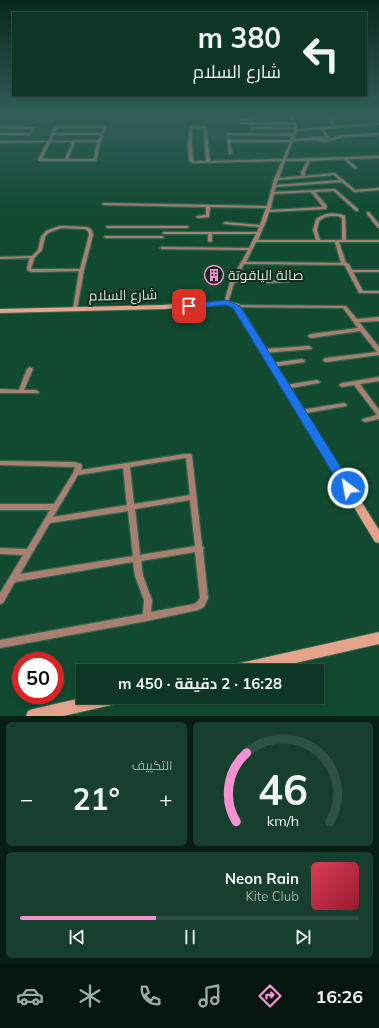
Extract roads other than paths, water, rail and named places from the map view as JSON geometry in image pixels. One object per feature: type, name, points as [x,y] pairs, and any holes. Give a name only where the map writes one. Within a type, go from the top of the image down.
[{"type":"main road","name":"شارع السلام","points":[[0,311],[175,307],[226,303],[236,306]]},
{"type":"main road","points":[[236,306],[379,539]]},
{"type":"main road","points":[[263,664],[379,638]]},
{"type":"main road","points":[[33,716],[85,704]]},
{"type":"street","points":[[45,148],[40,160],[95,160],[98,148]]},
{"type":"street","points":[[66,160],[71,148]]},
{"type":"street","points":[[190,148],[191,161],[208,162],[379,157]]},
{"type":"street","points":[[207,148],[208,162]]},
{"type":"street","points":[[229,148],[230,153]]},
{"type":"street","points":[[226,303],[232,282],[255,241],[269,209],[276,178],[288,148]]},
{"type":"street","points":[[345,159],[355,168]]},
{"type":"street","points":[[304,177],[303,172],[309,160]]},
{"type":"street","points":[[276,178],[335,174],[355,191],[379,189]]},
{"type":"street","points":[[275,186],[342,181]]},
{"type":"street","points":[[273,194],[336,190],[357,210]]},
{"type":"street","points":[[312,191],[325,206],[324,208],[332,215]]},
{"type":"street","points":[[104,204],[269,209],[324,208]]},
{"type":"street","points":[[198,217],[208,216],[208,206]]},
{"type":"street","points":[[368,213],[379,227]]},
{"type":"street","points":[[318,242],[315,230],[317,220],[323,216],[332,215],[344,217],[344,241]]},
{"type":"street","points":[[225,223],[262,226]]},
{"type":"street","points":[[239,233],[241,224]]},
{"type":"street","points":[[187,227],[108,226],[105,239],[162,237],[210,233],[259,232]]},
{"type":"street","points":[[75,309],[82,270],[91,235],[90,230],[86,228],[61,227],[50,230],[43,237],[40,250],[33,257],[30,268],[31,271],[82,270]]},
{"type":"street","points":[[162,237],[166,227]]},
{"type":"street","points":[[210,233],[210,241]]},
{"type":"street","points":[[255,241],[379,241]]},
{"type":"street","points":[[337,241],[344,264],[347,265],[361,292],[379,292]]},
{"type":"street","points":[[162,248],[250,249]]},
{"type":"street","points":[[0,258],[33,257]]},
{"type":"street","points":[[243,263],[344,264]]},
{"type":"street","points":[[350,271],[379,272]]},
{"type":"street","points":[[232,282],[255,277],[266,282],[289,281]]},
{"type":"street","points":[[236,306],[343,307],[356,321],[379,352],[326,360]]},
{"type":"street","points":[[356,321],[379,319]]},
{"type":"street","points":[[311,336],[361,329]]},
{"type":"street","points":[[264,351],[309,348]]},
{"type":"street","points":[[272,365],[302,361]]},
{"type":"street","points":[[21,392],[30,369]]},
{"type":"street","points":[[342,385],[379,379]]},
{"type":"street","points":[[286,387],[317,382]]},
{"type":"street","points":[[356,382],[379,414]]},
{"type":"street","points":[[0,391],[36,392]]},
{"type":"street","points":[[301,412],[344,405]]},
{"type":"street","points":[[365,420],[379,418]]},
{"type":"street","points":[[0,644],[147,617],[194,607],[203,601],[205,595],[190,458],[188,456],[76,473]]},
{"type":"street","points":[[0,463],[74,464],[79,466],[13,579],[1,595]]},
{"type":"street","points":[[126,465],[139,576],[148,596],[147,617]]},
{"type":"street","points":[[47,521],[194,498]]},
{"type":"street","points":[[0,507],[56,507]]},
{"type":"street","points":[[13,579],[200,548]]},
{"type":"street","points":[[0,551],[29,552]]},
{"type":"place","name":"صالة الياقوتة","points":[[214,275]]}]
